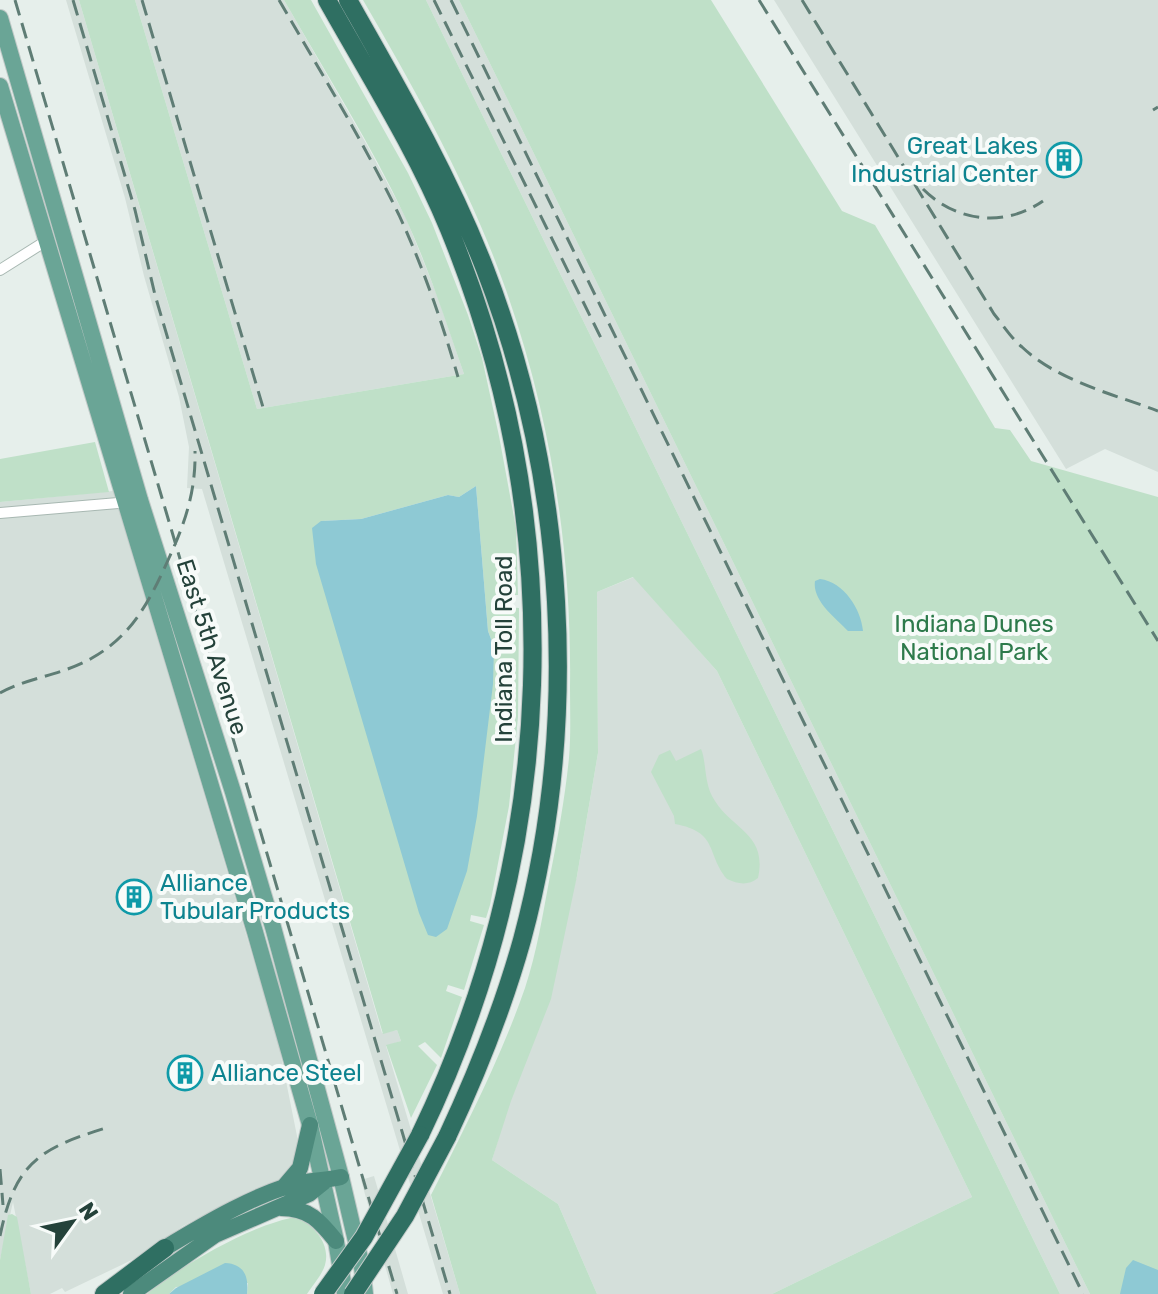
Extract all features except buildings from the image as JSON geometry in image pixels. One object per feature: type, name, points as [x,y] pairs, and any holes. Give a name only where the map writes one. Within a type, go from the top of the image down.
[{"type":"highway","name":"Indiana Toll Road","points":[[323,1294],[364,1237],[420,1135],[452,1067],[474,1007],[509,885],[532,720],[532,606],[528,550],[517,459],[502,387],[468,278],[420,166],[327,0]]},
{"type":"highway","name":"Indiana Toll Road","points":[[348,0],[436,157],[485,271],[520,379],[537,452],[549,528],[555,600],[556,718],[544,833],[510,979],[476,1075],[447,1137],[405,1216],[353,1294]]},
{"type":"highway","points":[[281,1190],[300,1168],[310,1125]]},
{"type":"highway","points":[[108,1293],[165,1248],[217,1218],[305,1182],[324,1182],[341,1177]]},
{"type":"highway","points":[[131,1294],[222,1231],[309,1194],[324,1182]]},
{"type":"highway","points":[[276,1207],[294,1208],[318,1218],[336,1241]]},
{"type":"main road","name":"East 5th Avenue","points":[[0,18],[171,652],[310,1125],[345,1294]]},
{"type":"main road","name":"East 5th Avenue","points":[[0,86],[5,112],[132,502],[233,792],[341,1177],[362,1267],[365,1294]]},
{"type":"street","points":[[0,270],[46,241]]},
{"type":"street","points":[[0,513],[132,502]]},
{"type":"shaded area","points":[[66,0],[79,0],[382,1033],[397,1030],[401,1041],[386,1046],[460,1294],[443,1294],[202,489],[187,488],[189,447],[179,397],[125,198]]},
{"type":"shaded area","points":[[135,0],[284,0],[406,218],[464,374],[257,409]]},
{"type":"shaded area","points":[[426,0],[459,0],[1090,1294],[1060,1294]]},
{"type":"shaded area","points":[[774,0],[1158,0],[1158,472],[1105,449],[1066,469]]},
{"type":"shaded area","points":[[113,491],[278,1041],[298,1141],[298,1159],[274,1186],[230,1201],[183,1226],[136,1258],[65,1292],[62,1288],[50,1294],[31,1294],[13,1202],[0,1260],[0,502]]},
{"type":"shaded area","points":[[634,577],[717,671],[972,1197],[772,1294],[597,1294],[558,1204],[492,1160],[577,876],[598,753],[597,592]]},
{"type":"shaded area","points":[[374,1176],[408,1294],[393,1294],[361,1180]]},
{"type":"green space","points":[[79,0],[135,0],[257,409],[464,374],[430,276],[406,219],[363,136],[284,0],[311,0],[408,173],[432,223],[482,358],[516,528],[518,595],[509,595],[508,607],[519,608],[518,717],[509,806],[486,918],[471,915],[470,921],[484,925],[464,990],[448,985],[446,991],[462,997],[441,1058],[425,1042],[418,1046],[437,1065],[411,1118],[386,1045],[401,1041],[397,1030],[383,1034]],"holes":[[[476,486],[488,631],[494,647],[321,521],[361,519],[448,495],[459,497]]]},
{"type":"green space","points":[[363,0],[426,0],[1060,1294],[772,1294],[972,1197],[717,671],[633,577],[597,592],[598,753],[577,876],[551,999],[511,1101],[492,1160],[558,1204],[597,1294],[460,1294],[431,1195],[505,1041],[525,988],[536,946],[569,758],[570,637],[567,586],[547,436],[522,338],[506,290],[459,178]]},
{"type":"green space","name":"Indiana Dunes National Park","points":[[459,0],[711,0],[842,211],[875,225],[995,428],[1010,430],[1031,461],[1158,497],[1158,1294],[1090,1294]]},
{"type":"green space","points":[[95,442],[109,492],[0,502],[0,459]]},
{"type":"green space","points":[[701,749],[712,796],[728,817],[746,832],[758,851],[758,878],[750,882],[739,883],[727,879],[705,838],[699,832],[675,824],[674,816],[651,772],[659,755],[670,750],[676,761]]},
{"type":"green space","points":[[8,1215],[17,1217],[31,1294],[0,1294],[0,1260]]},
{"type":"green space","points":[[296,1217],[315,1230],[326,1250],[324,1269],[307,1294],[247,1294],[248,1283],[176,1287],[169,1294],[147,1294],[218,1247],[259,1228]]},
{"type":"water","points":[[476,486],[488,631],[494,647],[493,684],[467,871],[447,929],[436,937],[428,935],[419,913],[316,564],[312,528],[321,521],[361,519],[448,495],[459,497]]},
{"type":"water","points":[[820,579],[837,585],[850,598],[859,614],[863,631],[848,631],[826,609],[815,588],[815,581]]},
{"type":"water","points":[[1133,1260],[1158,1270],[1158,1294],[1120,1294],[1126,1268]]},
{"type":"water","points":[[225,1263],[237,1266],[244,1272],[247,1294],[169,1294],[176,1288]]},
{"type":"railway","points":[[15,0],[397,1294]]},
{"type":"railway","points":[[73,0],[135,210],[155,295],[450,1294]]},
{"type":"railway","points":[[142,0],[265,414]]},
{"type":"railway","points":[[279,0],[356,133],[399,215],[432,295],[458,377]]},
{"type":"railway","points":[[434,0],[601,338]]},
{"type":"railway","points":[[451,0],[1083,1294]]},
{"type":"railway","points":[[759,0],[1158,641]]},
{"type":"railway","points":[[802,0],[994,314],[1011,336],[1036,359],[1069,378],[1158,411]]},
{"type":"railway","points":[[1153,110],[1158,107]]},
{"type":"railway","points":[[923,189],[950,209],[981,218],[1012,215],[1043,201]]},
{"type":"railway","points":[[0,693],[92,658],[119,639],[139,615],[180,532],[191,493],[195,451]]},
{"type":"railway","points":[[0,1236],[14,1191],[34,1162],[65,1142],[109,1127]]},
{"type":"railway","points":[[0,1169],[3,1205]]},
{"type":"place","name":"Great Lakes Industrial Center","points":[[1064,160]]},
{"type":"place","name":"Alliance Tubular Products","points":[[134,897]]},
{"type":"place","name":"Alliance Steel","points":[[185,1073]]}]
